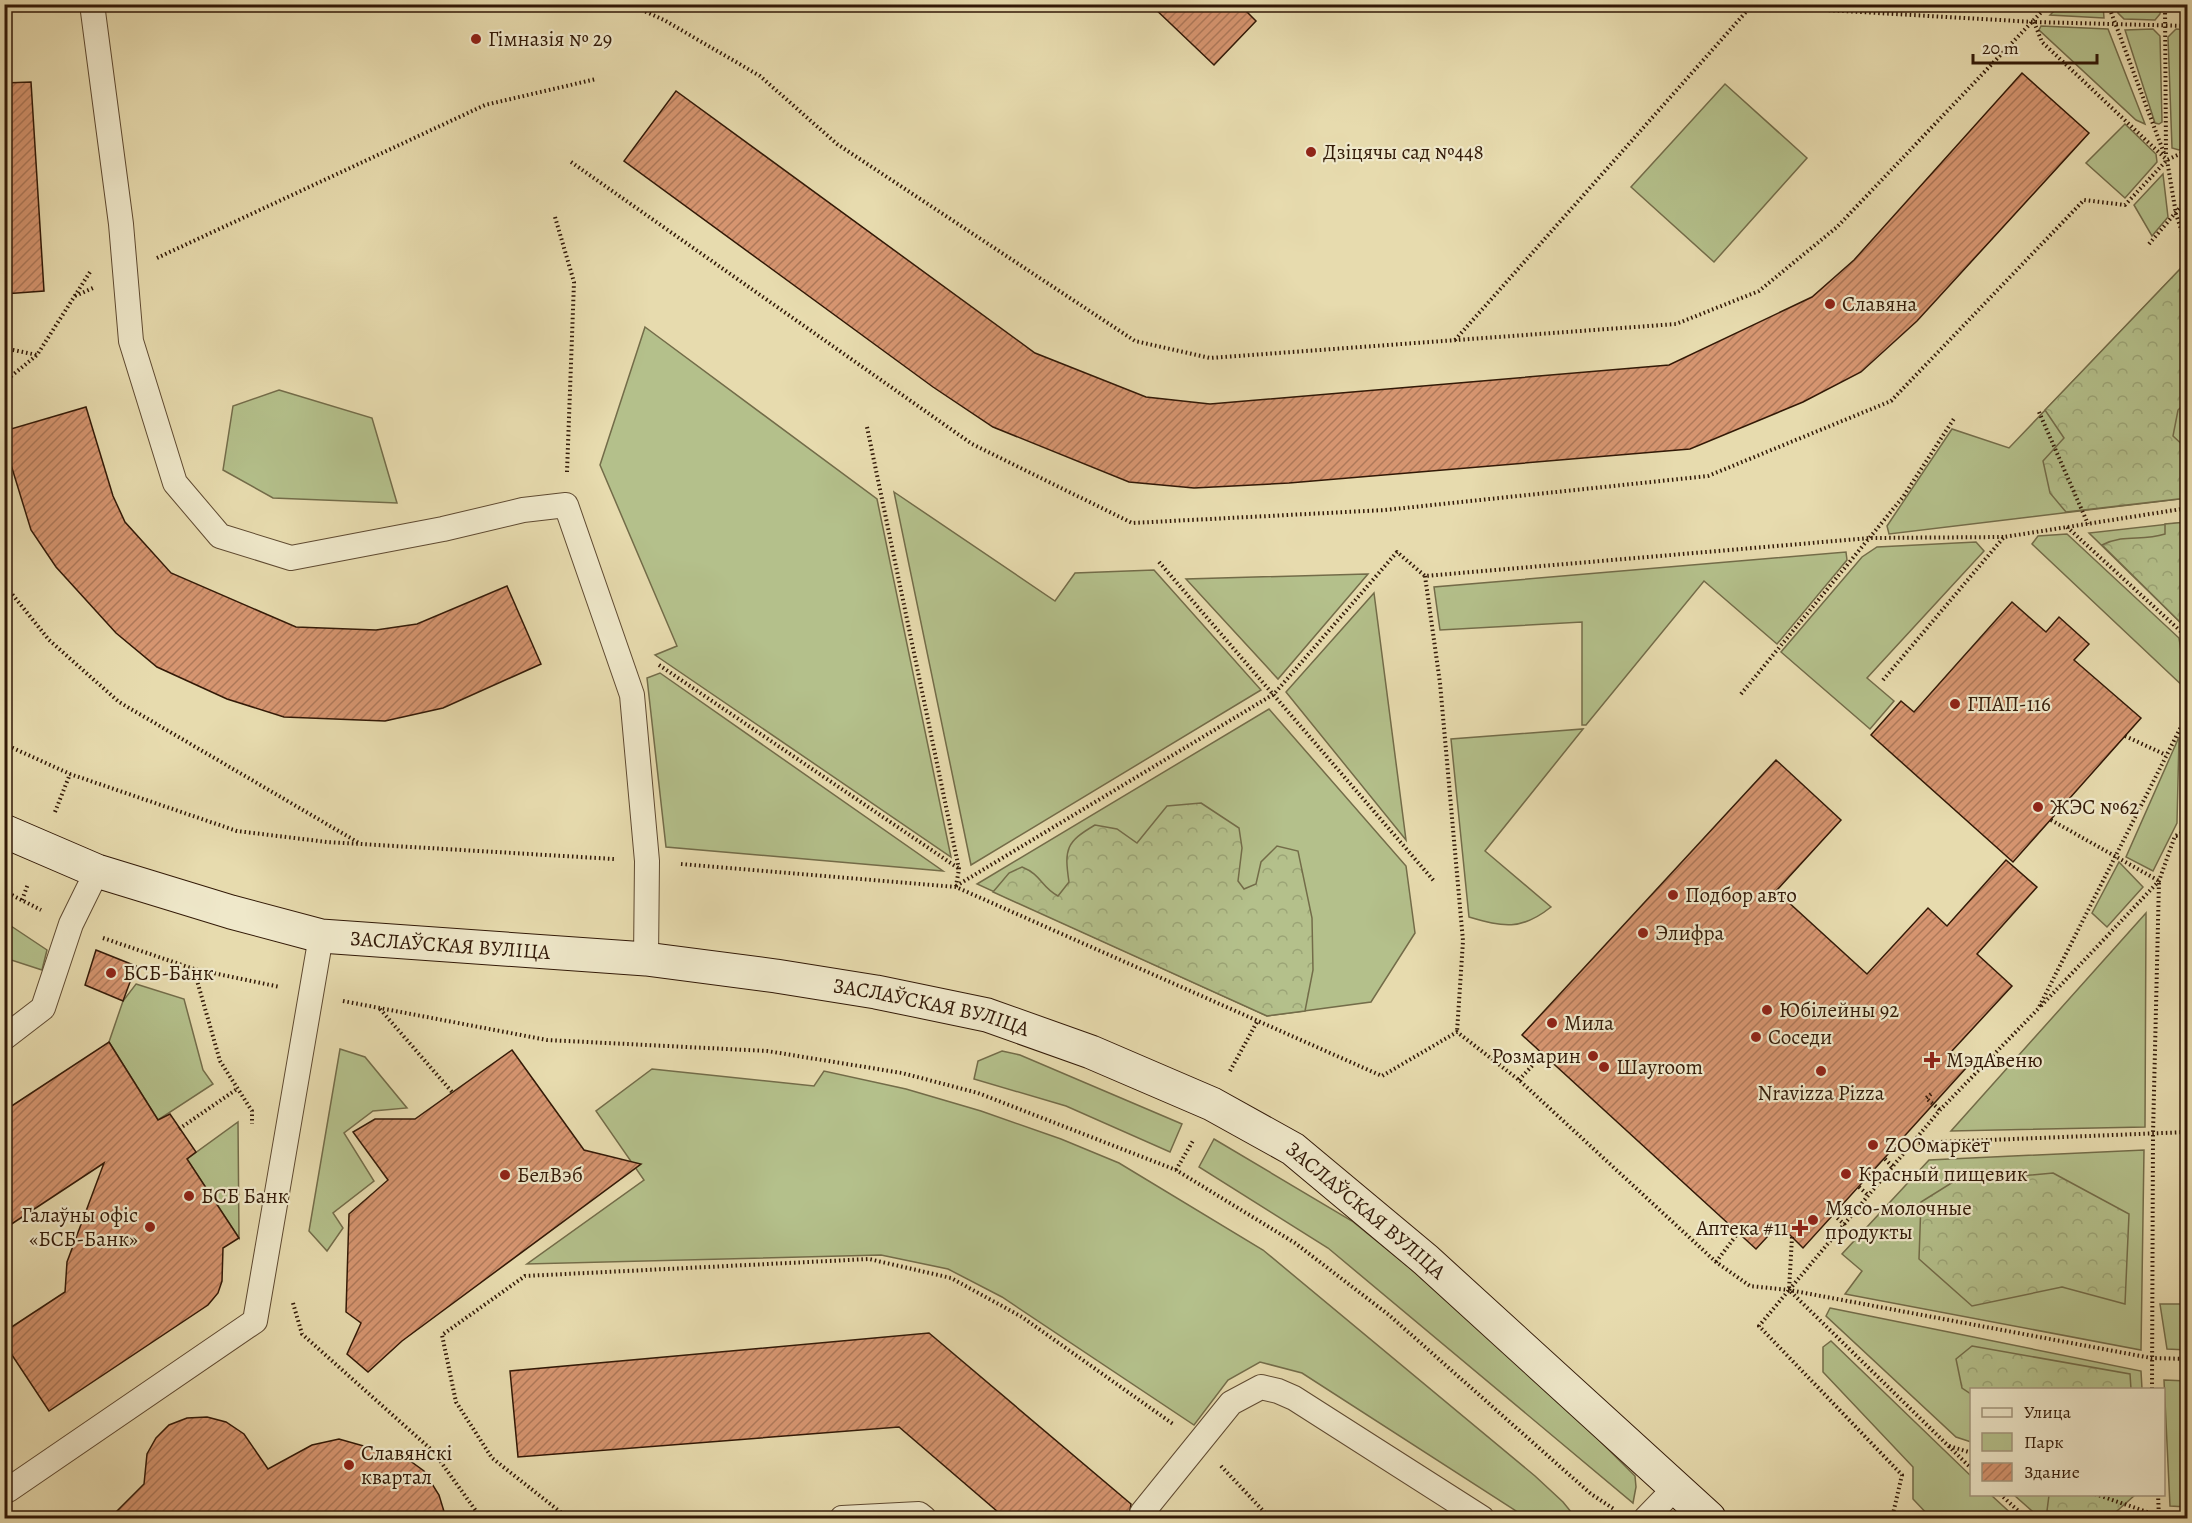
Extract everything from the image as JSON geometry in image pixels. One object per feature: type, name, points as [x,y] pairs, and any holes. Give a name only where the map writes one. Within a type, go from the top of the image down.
[{"type":"main road","name":"ЗАСЛАЎСКАЯ ВУЛІЦА","points":[[4,831],[97,871],[231,912],[321,936],[646,959],[876,992],[987,1015],[1090,1052],[1212,1104],[1293,1149],[1360,1204],[1709,1518]]},
{"type":"lane","points":[[92,4],[121,224],[131,341],[174,483],[220,536],[291,558],[443,529],[523,510],[566,505],[632,695],[647,861],[646,959]]},
{"type":"lane","points":[[4,1038],[43,1008],[71,924],[97,871]]},
{"type":"lane","points":[[8,1490],[255,1321],[309,992],[321,936]]},
{"type":"lane","points":[[1142,1513],[1231,1403],[1261,1388],[1278,1391],[1482,1518]]},
{"type":"lane","points":[[1646,1518],[1675,1488]]},
{"type":"lane","points":[[842,1518],[919,1514],[924,1518]]},
{"type":"path","points":[[629,4],[664,20],[760,76],[837,144],[1135,341],[1210,358],[1676,324],[1759,291],[1837,227],[2049,4]]},
{"type":"path","points":[[1720,4],[2034,22],[2187,26]]},
{"type":"path","points":[[2108,4],[2166,160],[2176,214],[2187,250],[2187,262]]},
{"type":"path","points":[[2165,4],[2166,160]]},
{"type":"path","points":[[1454,341],[1751,6]]},
{"type":"path","points":[[2034,22],[2042,42],[2166,160]]},
{"type":"path","points":[[75,296],[485,105],[596,79]]},
{"type":"path","points":[[571,162],[972,444],[1132,523],[1385,510],[1708,476],[1891,401],[2084,200],[2125,205],[2166,160],[2187,150]]},
{"type":"path","points":[[2148,244],[2176,214],[2187,198]]},
{"type":"path","points":[[555,217],[574,282],[566,505]]},
{"type":"path","points":[[4,382],[38,355],[121,224]]},
{"type":"path","points":[[4,348],[38,355]]},
{"type":"path","points":[[2039,412],[2088,524]]},
{"type":"path","points":[[1741,694],[1903,496],[1954,417]]},
{"type":"path","points":[[867,426],[959,869],[956,886]]},
{"type":"path","points":[[1425,576],[1869,538],[2004,537],[2187,508]]},
{"type":"path","points":[[2067,527],[2187,638]]},
{"type":"path","points":[[1883,680],[2004,537]]},
{"type":"path","points":[[956,886],[1274,694],[1397,552],[1425,576],[1440,683],[1463,941],[1457,1032]]},
{"type":"path","points":[[1159,562],[1434,880]]},
{"type":"path","points":[[4,584],[49,639],[119,702],[360,844]]},
{"type":"path","points":[[610,632],[959,869]]},
{"type":"path","points":[[2038,1010],[2187,713]]},
{"type":"path","points":[[2125,736],[2166,755]]},
{"type":"path","points":[[4,744],[70,774],[237,831],[360,844],[647,861],[956,886],[1382,1076],[1457,1032]]},
{"type":"path","points":[[2051,820],[2159,881]]},
{"type":"path","points":[[2152,1388],[2153,1134],[2159,881],[2175,836],[2187,830]]},
{"type":"path","points":[[2175,836],[2187,837]]},
{"type":"path","points":[[1892,1518],[1902,1475],[1759,1326],[1940,1110],[2159,881]]},
{"type":"path","points":[[4,891],[87,933],[194,969],[380,1008],[547,1040],[767,1051],[902,1074],[978,1093],[1176,1170],[1295,1244],[1389,1315],[1591,1494],[1620,1512]]},
{"type":"path","points":[[194,969],[220,1061],[252,1111],[252,1133]]},
{"type":"path","points":[[380,1008],[452,1092]]},
{"type":"path","points":[[1236,1060],[1257,1022]]},
{"type":"path","points":[[1457,1032],[1519,1080],[1716,1262],[1750,1286],[1789,1290],[2151,1358],[2187,1359]]},
{"type":"path","points":[[1519,1080],[1543,1054]]},
{"type":"path","points":[[179,1129],[237,1089]]},
{"type":"path","points":[[1931,1094],[1926,1098],[1940,1110]]},
{"type":"path","points":[[1913,1143],[2187,1132]]},
{"type":"path","points":[[1176,1170],[1197,1133]]},
{"type":"path","points":[[1885,1159],[1893,1167]]},
{"type":"path","points":[[1859,1187],[1869,1196]]},
{"type":"path","points":[[1834,1215],[1845,1225]]},
{"type":"path","points":[[1716,1262],[1738,1233]]},
{"type":"path","points":[[1792,1237],[1789,1290],[1970,1467]]},
{"type":"path","points":[[568,1518],[547,1504],[492,1458],[456,1402],[442,1335],[525,1275],[869,1258],[951,1278],[1022,1317],[1200,1443],[1270,1518]]},
{"type":"path","points":[[290,1291],[302,1334],[433,1451],[481,1518]]},
{"type":"path","points":[[1946,1445],[1970,1453]]},
{"type":"path","points":[[2002,1496],[2026,1518]]},
{"type":"path","points":[[2101,1496],[2159,1517],[2187,1517]]},
{"type":"path","points":[[2158,1496],[2159,1517]]},
{"type":"green space","points":[[2060,5],[2103,5],[2104,18],[2050,15]]},
{"type":"green space","points":[[2116,5],[2161,5],[2160,14],[2155,20],[2124,19],[2118,13]]},
{"type":"green space","points":[[2041,26],[2108,29],[2145,124],[2136,120],[2039,30]]},
{"type":"green space","points":[[2153,29],[2160,36],[2162,122],[2159,124],[2155,123],[2125,30]]},
{"type":"green space","points":[[2176,29],[2188,30],[2187,146],[2179,150],[2172,148],[2168,37]]},
{"type":"green space","points":[[1725,84],[1807,158],[1714,262],[1631,187]]},
{"type":"green space","points":[[2125,124],[2156,154],[2157,162],[2125,198],[2086,163]]},
{"type":"green space","points":[[2163,174],[2168,217],[2152,236],[2134,205]]},
{"type":"green space","points":[[2182,267],[2188,300],[2187,498],[1889,534],[1887,526],[1952,429],[2009,448]]},
{"type":"green space","points":[[2182,267],[2188,300],[2187,401],[2178,410],[2173,436],[2187,449],[2187,498],[2066,512],[2050,493],[2043,461],[2064,438],[2045,410]]},
{"type":"green space","points":[[645,327],[877,499],[951,857],[655,655],[677,646],[600,465]]},
{"type":"green space","points":[[279,390],[372,418],[397,503],[273,498],[223,470],[233,406]]},
{"type":"green space","points":[[894,492],[1055,601],[1075,573],[1154,570],[1261,690],[971,865]]},
{"type":"green space","points":[[2187,522],[2187,526],[2180,622],[2089,533]]},
{"type":"green space","points":[[2187,522],[2180,622],[2102,545],[2119,539],[2165,534],[2165,524]]},
{"type":"green space","points":[[2067,534],[2179,638],[2187,690],[2032,544],[2038,536]]},
{"type":"green space","points":[[1976,542],[1984,551],[1867,678],[1894,701],[1870,729],[1781,652],[1862,557],[1877,547]]},
{"type":"green space","points":[[1846,552],[1847,560],[1777,644],[1704,581],[1586,725],[1582,725],[1582,622],[1440,630],[1434,587]]},
{"type":"green space","points":[[1367,574],[1278,679],[1186,579]]},
{"type":"green space","points":[[1374,593],[1406,840],[1286,692]]},
{"type":"green space","points":[[660,673],[943,871],[666,847],[647,678]]},
{"type":"green space","points":[[1269,709],[1406,866],[1415,933],[1371,1002],[1267,1016],[977,884]]},
{"type":"green space","points":[[1583,729],[1485,851],[1551,907],[1530,920],[1512,925],[1502,925],[1469,917],[1451,739]]},
{"type":"green space","points":[[2179,737],[2177,823],[2153,871],[2126,857]]},
{"type":"green space","points":[[1201,803],[1239,828],[1242,848],[1238,881],[1244,889],[1256,884],[1261,862],[1277,846],[1298,851],[1312,918],[1313,970],[1305,1011],[1267,1016],[993,892],[1009,873],[1022,867],[1034,874],[1058,896],[1069,882],[1067,854],[1069,848],[1085,831],[1095,825],[1117,829],[1137,843],[1167,806]]},
{"type":"green space","points":[[2119,862],[2143,887],[2107,927],[2092,913]]},
{"type":"green space","points":[[2146,913],[2145,1127],[1951,1131]]},
{"type":"green space","points":[[5,922],[47,950],[42,970],[5,958]]},
{"type":"green space","points":[[136,984],[184,999],[203,1070],[213,1084],[158,1120],[109,1042],[123,1001]]},
{"type":"green space","points":[[340,1049],[365,1057],[407,1108],[373,1111],[344,1133],[374,1181],[333,1213],[343,1228],[327,1251],[309,1231]]},
{"type":"green space","points":[[1002,1051],[1020,1055],[1182,1124],[1170,1152],[1066,1106],[974,1079],[978,1061]]},
{"type":"green space","points":[[652,1069],[814,1086],[824,1071],[906,1089],[981,1111],[1061,1139],[1119,1163],[1263,1250],[1535,1476],[1563,1502],[1576,1518],[1527,1518],[1302,1373],[1260,1362],[1228,1380],[1194,1425],[1002,1297],[948,1269],[881,1255],[527,1264],[644,1180],[596,1111]]},
{"type":"green space","points":[[238,1122],[239,1238],[187,1159]]},
{"type":"green space","points":[[1214,1139],[1352,1221],[1410,1268],[1573,1414],[1635,1476],[1636,1487],[1633,1503],[1328,1248],[1199,1167]]},
{"type":"green space","points":[[2144,1150],[2141,1350],[1845,1294],[1862,1271],[1842,1254],[1929,1160]]},
{"type":"green space","points":[[2053,1173],[2129,1214],[2125,1304],[2062,1287],[1972,1306],[1919,1259],[1921,1202],[1953,1182]]},
{"type":"green space","points":[[2160,1304],[2187,1304],[2187,1350],[2167,1349]]},
{"type":"green space","points":[[1830,1308],[2141,1371],[2142,1388],[1970,1388],[1970,1442],[1956,1437],[1826,1316]]},
{"type":"green space","points":[[1831,1341],[1970,1475],[1970,1496],[1992,1496],[2016,1518],[1931,1518],[1913,1499],[1913,1467],[1823,1372],[1823,1347]]},
{"type":"green space","points":[[1972,1346],[2130,1374],[2131,1388],[1970,1388],[1970,1393],[1962,1388],[1956,1359]]},
{"type":"green space","points":[[2164,1380],[2187,1381],[2187,1507],[2170,1506]]},
{"type":"green space","points":[[2015,1496],[2056,1496],[2121,1518],[2040,1518]]},
{"type":"green space","points":[[2049,1496],[2134,1496],[2109,1518],[2074,1518],[2047,1511]]},
{"type":"building","points":[[1150,4],[1239,4],[1256,21],[1214,65]]},
{"type":"building","points":[[2022,73],[2089,133],[1917,321],[1861,372],[1803,402],[1690,449],[1289,483],[1194,488],[1129,482],[993,427],[933,387],[624,161],[676,91],[1035,353],[1146,397],[1210,404],[1669,365],[1812,297],[1854,260]]},
{"type":"building","points":[[31,82],[44,291],[4,294],[4,83]]},
{"type":"building","points":[[86,407],[113,496],[125,522],[171,573],[296,627],[376,630],[417,624],[507,586],[541,664],[443,708],[385,721],[284,717],[227,699],[157,667],[116,633],[56,567],[31,530],[4,442],[4,431]]},
{"type":"building","points":[[2012,602],[2046,632],[2059,617],[2089,644],[2074,660],[2141,718],[2013,862],[1871,735],[1901,701],[1914,712]]},
{"type":"building","name":"Юбілейны 92","points":[[1776,760],[1841,820],[1776,891],[1867,974],[1928,908],[1947,926],[2006,860],[2037,887],[1977,954],[2012,986],[1951,1052],[1967,1067],[1803,1248],[1779,1224],[1756,1249],[1522,1035]]},
{"type":"building","name":"БСБ-Банк","points":[[96,950],[136,966],[123,1001],[85,985]]},
{"type":"building","name":"Галаўны офіс «БСБ-Банк»","points":[[109,1042],[158,1120],[170,1114],[196,1152],[187,1159],[239,1238],[223,1248],[222,1281],[218,1293],[208,1305],[49,1411],[4,1343],[4,1332],[65,1292],[67,1262],[104,1163],[4,1229],[4,1111]]},
{"type":"building","name":"БелВэб","points":[[512,1050],[584,1150],[641,1164],[402,1341],[368,1372],[347,1354],[361,1323],[346,1312],[349,1214],[388,1180],[353,1132],[375,1119],[415,1119]]},
{"type":"building","points":[[929,1333],[1131,1504],[1129,1518],[1005,1518],[899,1427],[518,1457],[510,1371]]},
{"type":"building","name":"Славянскі квартал","points":[[207,1417],[226,1422],[244,1434],[268,1469],[312,1445],[339,1439],[406,1458],[424,1471],[439,1495],[446,1518],[110,1518],[144,1484],[147,1454],[156,1438],[169,1425],[187,1418]]},
{"type":"place","name":"Гімназія № 29","points":[[476,39]]},
{"type":"place","name":"Дзіцячы сад №448","points":[[1311,152]]},
{"type":"place","name":"Славяна","points":[[1830,304]]},
{"type":"place","name":"ГПАП-116","points":[[1955,704]]},
{"type":"place","name":"ЖЭС №62","points":[[2038,807]]},
{"type":"place","name":"Подбор авто","points":[[1673,895]]},
{"type":"place","name":"Элифра","points":[[1643,933]]},
{"type":"place","name":"БСБ-Банк","points":[[111,973]]},
{"type":"place","name":"Юбілейны 92","points":[[1767,1010]]},
{"type":"place","name":"Мила","points":[[1552,1023]]},
{"type":"place","name":"Соседи","points":[[1756,1037]]},
{"type":"place","name":"Розмарин","points":[[1593,1056]]},
{"type":"place","name":"МэдАвеню","points":[[1932,1060]]},
{"type":"place","name":"Шауroom","points":[[1604,1067]]},
{"type":"place","name":"Nravizza Pizza","points":[[1821,1071]]},
{"type":"place","name":"ZOOмаркет","points":[[1873,1145]]},
{"type":"place","name":"Красный пищевик","points":[[1846,1174]]},
{"type":"place","name":"БелВэб","points":[[505,1175]]},
{"type":"place","name":"БСБ Банк","points":[[189,1196]]},
{"type":"place","name":"Мясо-молочные продукты","points":[[1813,1220]]},
{"type":"place","name":"Галаўны офіс «БСБ-Банк»","points":[[150,1227]]},
{"type":"place","name":"Аптека #11","points":[[1800,1228]]},
{"type":"place","name":"Славянскі квартал","points":[[349,1465]]}]
